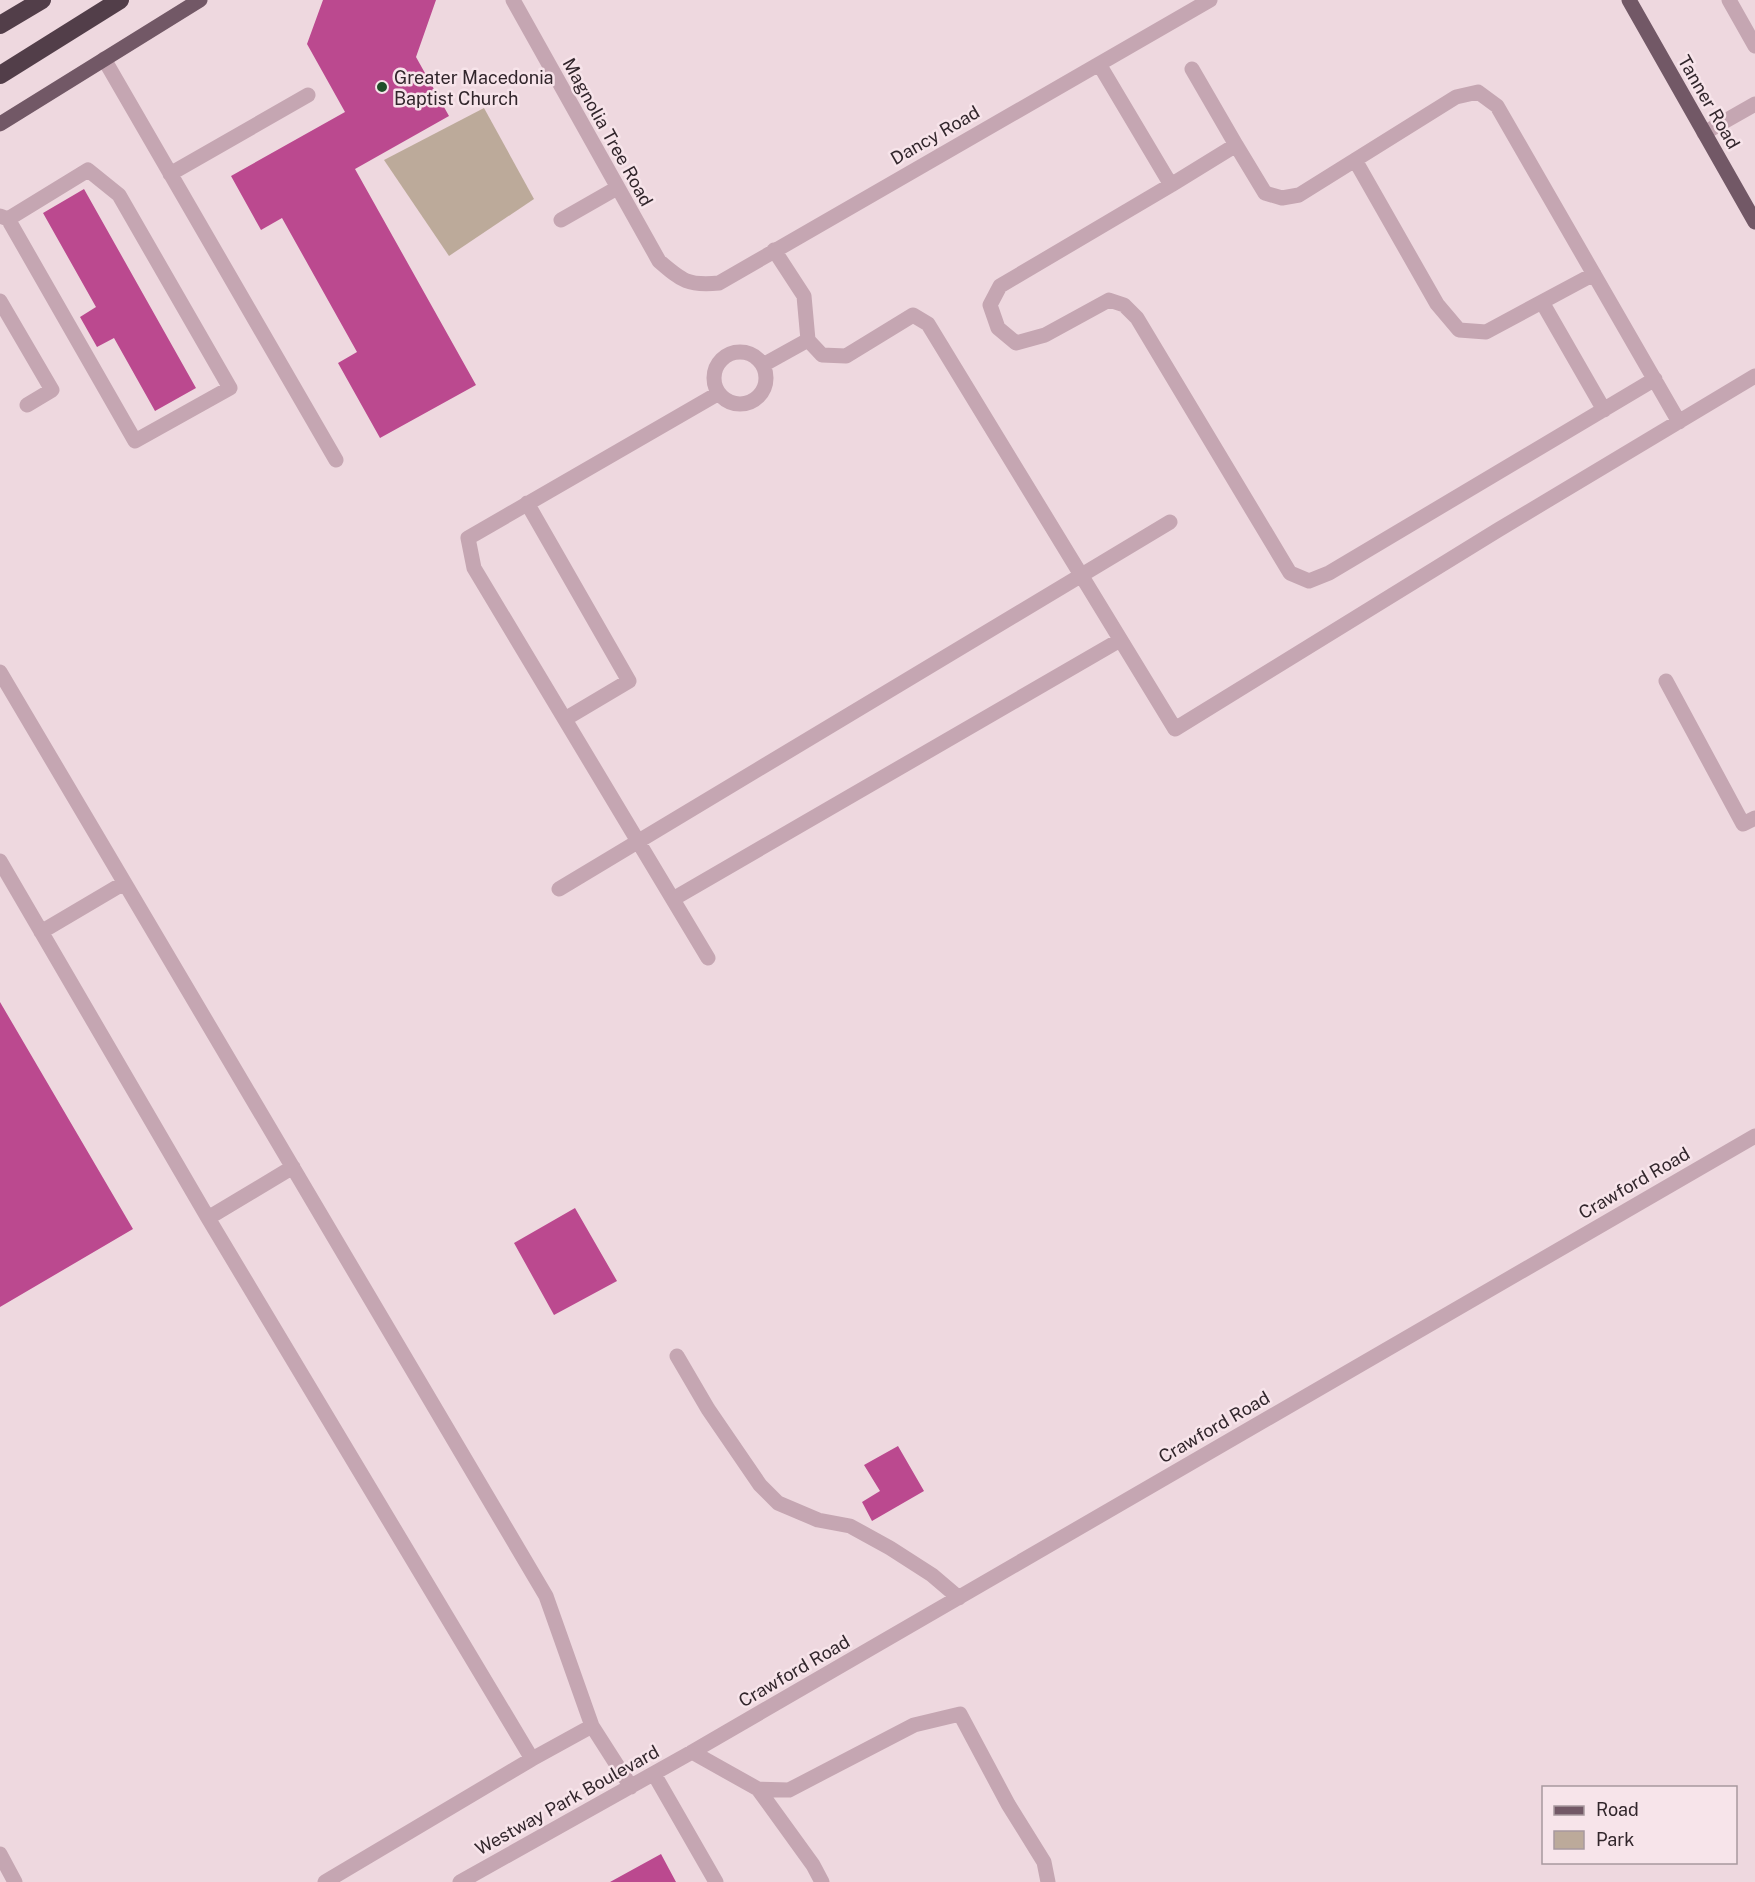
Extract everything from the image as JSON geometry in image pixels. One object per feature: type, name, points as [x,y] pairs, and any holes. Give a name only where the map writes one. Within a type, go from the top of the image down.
[{"type":"highway","points":[[0,25],[42,0]]},
{"type":"highway","points":[[0,75],[120,0]]},
{"type":"main road","points":[[0,124],[200,0]]},
{"type":"main road","name":"Tanner Road","points":[[1629,0],[1755,222]]},
{"type":"street","name":"Magnolia Tree Road","points":[[513,0],[659,261],[677,277]]},
{"type":"street","points":[[1729,0],[1755,46]]},
{"type":"street","name":"Dancy Road","points":[[677,277],[697,285],[719,283],[1205,1]]},
{"type":"street","points":[[104,59],[336,460]]},
{"type":"street","points":[[1099,64],[1171,185]]},
{"type":"street","points":[[1192,69],[1265,193],[1282,198],[1299,195],[1456,97],[1478,92],[1497,106],[1679,422]]},
{"type":"street","points":[[170,174],[308,95]]},
{"type":"street","points":[[1704,132],[1755,104]]},
{"type":"street","points":[[1236,145],[1000,286],[990,305],[998,328],[1016,343],[1045,335],[1109,300],[1124,305],[1137,318],[1290,573],[1309,580],[1329,573],[1655,380]]},
{"type":"street","points":[[1355,160],[1437,304],[1460,330],[1486,332],[1594,274]]},
{"type":"street","points":[[88,170],[118,195],[230,388],[135,441],[4,218],[88,170]]},
{"type":"street","points":[[561,220],[617,188]]},
{"type":"street","points":[[774,250],[804,296],[808,340],[822,355],[846,356],[913,315],[928,324],[1175,729],[1498,530],[1755,376]]},
{"type":"street","points":[[0,301],[52,390],[27,405]]},
{"type":"street","points":[[1542,302],[1604,410]]},
{"type":"street","points":[[763,365],[808,340]]},
{"type":"street","points":[[742,352],[758,358],[763,365],[766,382],[758,397],[742,404],[725,399],[719,393],[714,377],[720,361],[726,356],[742,352]]},
{"type":"street","points":[[708,958],[474,568],[468,538],[719,393]]},
{"type":"street","points":[[527,503],[629,681],[565,719]]},
{"type":"street","points":[[559,889],[1170,522]]},
{"type":"street","points":[[673,899],[1120,640]]},
{"type":"street","points":[[0,672],[546,1596],[592,1726],[631,1787]]},
{"type":"street","points":[[1666,681],[1743,824],[1755,818]]},
{"type":"street","points":[[0,861],[208,1218],[532,1759]]},
{"type":"street","points":[[41,932],[124,882]]},
{"type":"street","name":"Crawford Road","points":[[692,1752],[1755,1136]]},
{"type":"street","points":[[208,1218],[292,1167]]},
{"type":"street","points":[[677,1356],[708,1409],[760,1485],[777,1503],[818,1520],[850,1526],[932,1575],[959,1598]]},
{"type":"street","points":[[758,1789],[789,1790],[914,1725],[960,1714],[1008,1804],[1044,1862],[1048,1882]]},
{"type":"street","points":[[325,1882],[592,1726]]},
{"type":"street","points":[[692,1752],[758,1789],[813,1864],[822,1882]]},
{"type":"street","name":"Westway Park Boulevard","points":[[460,1882],[692,1752]]},
{"type":"street","points":[[654,1774],[716,1882]]},
{"type":"street","points":[[0,1854],[15,1882]]},
{"type":"green space","points":[[484,108],[534,199],[449,256],[384,160]]},
{"type":"building","points":[[323,0],[436,0],[416,57],[449,116],[355,169],[476,385],[380,438],[338,363],[357,352],[282,218],[261,230],[231,176],[345,112],[307,44]]},
{"type":"building","points":[[84,189],[196,388],[155,411],[114,338],[97,347],[80,317],[96,307],[43,213]]},
{"type":"building","points":[[0,1002],[133,1229],[0,1307]]},
{"type":"building","points":[[575,1208],[617,1281],[554,1315],[514,1243]]},
{"type":"building","points":[[898,1446],[924,1491],[872,1521],[862,1502],[880,1491],[864,1465]]},
{"type":"building","points":[[661,1854],[676,1882],[610,1882]]},
{"type":"place","name":"Greater Macedonia Baptist Church","points":[[382,87]]}]
